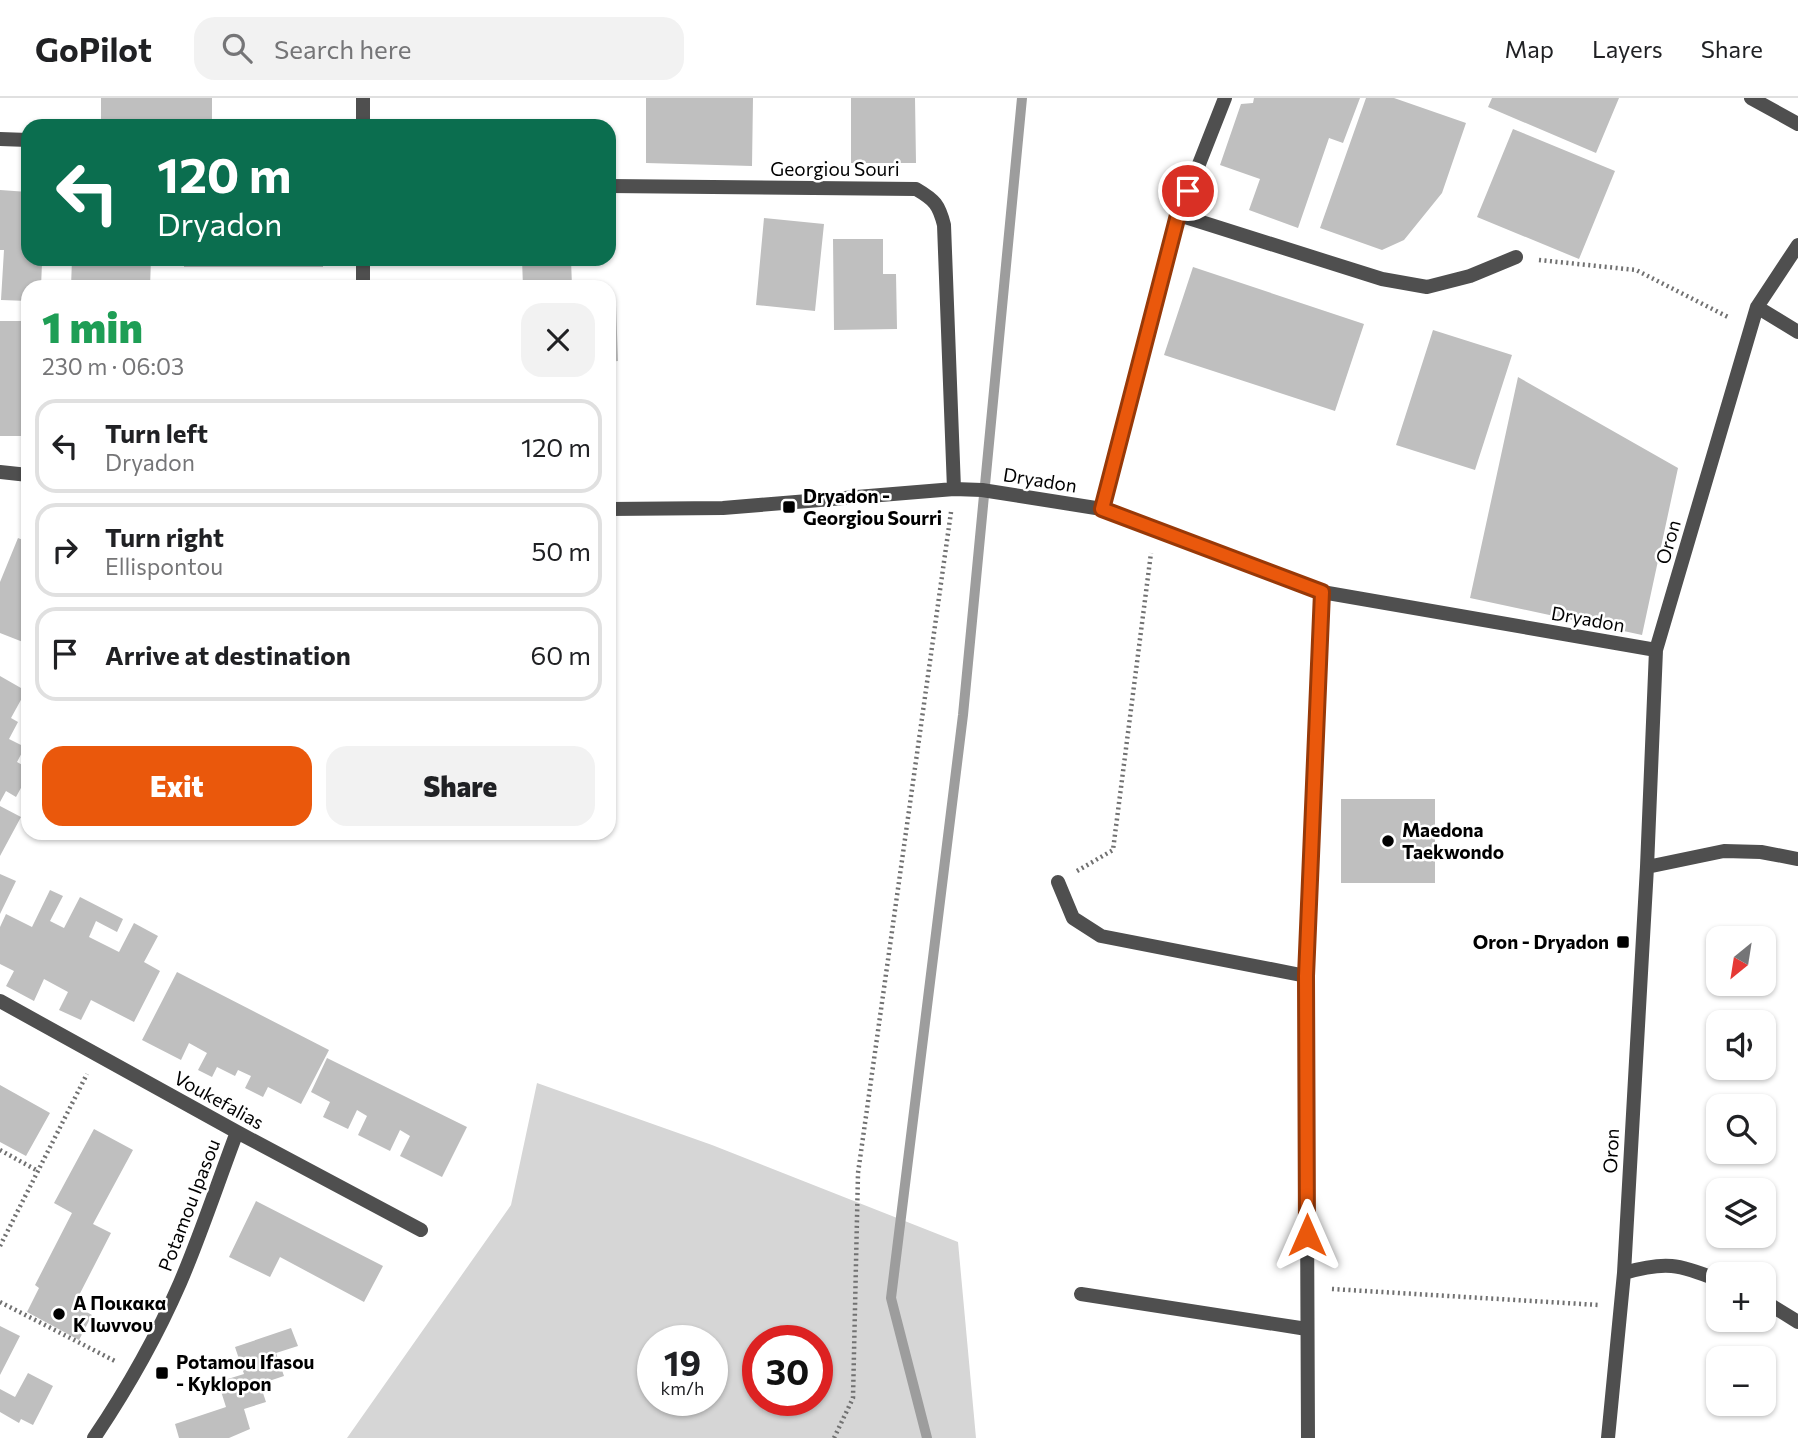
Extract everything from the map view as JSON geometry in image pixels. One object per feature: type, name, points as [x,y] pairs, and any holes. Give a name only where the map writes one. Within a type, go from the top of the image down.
[{"type":"street","points":[[363,98],[363,119]]},
{"type":"street","points":[[1102,509],[1178,215],[1225,98]]},
{"type":"street","points":[[1751,98],[1798,124]]},
{"type":"street","points":[[0,139],[21,140]]},
{"type":"street","name":"Georgiou Souri","points":[[616,186],[916,189],[930,197],[940,208],[944,225],[954,489]]},
{"type":"street","points":[[1178,215],[1382,279],[1427,287],[1470,276],[1516,257]]},
{"type":"street","name":"Oron","points":[[1608,1438],[1624,1273],[1647,867],[1656,650],[1757,307],[1798,246]]},
{"type":"street","points":[[1757,307],[1798,332]]},
{"type":"street","points":[[0,472],[21,474]]},
{"type":"street","name":"Dryadon","points":[[616,509],[723,508],[954,489],[982,490],[1102,509],[1322,592],[1656,650]]},
{"type":"street","points":[[1308,1438],[1306,976],[1322,592]]},
{"type":"street","points":[[1647,867],[1724,851],[1761,852],[1798,859]]},
{"type":"street","points":[[1058,882],[1073,918],[1101,936],[1306,976]]},
{"type":"street","name":"Voukefalias","points":[[0,1001],[421,1230]]},
{"type":"street","name":"Potamou Ipasou","points":[[93,1438],[136,1371],[180,1283],[237,1132]]},
{"type":"street","points":[[1624,1273],[1652,1265],[1678,1266],[1706,1276]]},
{"type":"street","points":[[1081,1294],[1307,1329]]},
{"type":"street","points":[[1776,1308],[1798,1322]]},
{"type":"path","points":[[1516,257],[1636,270],[1751,328]]},
{"type":"path","points":[[834,1438],[853,1398],[857,1321],[858,1173],[954,489]]},
{"type":"path","points":[[1058,882],[1113,850],[1154,528]]},
{"type":"path","points":[[0,1246],[97,1055]]},
{"type":"path","points":[[0,1150],[38,1171]]},
{"type":"path","points":[[1307,1287],[1621,1306]]},
{"type":"path","points":[[0,1303],[136,1371]]},
{"type":"shaded area","points":[[537,1083],[712,1145],[958,1242],[976,1438],[347,1438],[511,1205]]},
{"type":"building","points":[[101,98],[212,98],[212,119],[101,119]]},
{"type":"building","points":[[646,98],[753,98],[752,166],[646,163]]},
{"type":"building","points":[[851,98],[915,98],[916,163],[851,163]]},
{"type":"building","points":[[1254,98],[1360,98],[1343,143],[1329,138],[1298,228],[1249,210],[1260,179],[1220,165],[1241,104],[1253,103]]},
{"type":"building","points":[[1366,98],[1394,98],[1466,123],[1442,193],[1404,240],[1382,250],[1320,228]]},
{"type":"building","points":[[1492,98],[1619,98],[1596,153],[1488,107]]},
{"type":"building","points":[[1513,129],[1615,171],[1579,259],[1477,217]]},
{"type":"building","points":[[0,190],[21,192],[21,266],[42,266],[41,280],[21,280],[21,301],[1,300],[4,250],[0,250]]},
{"type":"building","points":[[764,218],[824,224],[815,311],[756,305]]},
{"type":"building","points":[[833,239],[883,239],[883,274],[896,274],[897,329],[834,330]]},
{"type":"building","points":[[72,266],[151,266],[150,280],[71,280]]},
{"type":"building","points":[[184,266],[323,266],[323,267]]},
{"type":"building","points":[[522,266],[571,266],[572,280],[523,280]]},
{"type":"building","points":[[1193,267],[1364,324],[1335,411],[1164,355]]},
{"type":"building","points":[[616,305],[618,361],[616,361]]},
{"type":"building","points":[[0,321],[21,321],[21,436],[0,436]]},
{"type":"building","points":[[1433,330],[1512,355],[1475,470],[1396,445]]},
{"type":"building","points":[[1518,377],[1678,468],[1642,635],[1470,598]]},
{"type":"building","points":[[18,538],[21,539],[21,641],[0,633],[0,582]]},
{"type":"building","points":[[0,676],[21,688],[21,700],[11,718],[18,722],[9,739],[21,745],[21,754],[17,762],[21,764],[21,788],[16,797],[6,791],[0,802]]},
{"type":"building","name":"Maedona Taekwondo","points":[[1341,799],[1435,799],[1435,883],[1341,883]]},
{"type":"building","points":[[0,806],[21,817],[0,856]]},
{"type":"building","points":[[0,874],[16,881],[0,914]]},
{"type":"building","points":[[50,890],[63,896],[50,921],[64,928],[80,897],[123,919],[117,932],[96,921],[89,937],[119,952],[134,923],[158,936],[144,962],[160,971],[134,1022],[91,1000],[81,1020],[59,1010],[68,992],[44,979],[34,1001],[6,986],[14,971],[0,964],[0,927],[6,914],[32,927]]},
{"type":"building","points":[[177,972],[329,1050],[301,1104],[268,1087],[263,1097],[245,1088],[251,1076],[238,1070],[235,1076],[217,1067],[212,1077],[198,1070],[207,1053],[189,1043],[181,1060],[142,1040]]},
{"type":"building","points":[[327,1058],[467,1127],[442,1177],[400,1156],[410,1136],[400,1130],[390,1151],[358,1135],[367,1116],[357,1110],[348,1129],[323,1117],[330,1102],[311,1092]]},
{"type":"building","points":[[0,1085],[50,1113],[26,1156],[0,1142]]},
{"type":"building","points":[[94,1129],[133,1150],[93,1224],[111,1233],[74,1305],[92,1315],[79,1340],[27,1312],[39,1288],[35,1285],[72,1213],[54,1203]]},
{"type":"building","points":[[256,1201],[383,1266],[364,1302],[280,1257],[270,1277],[229,1257]]},
{"type":"building","points":[[0,1326],[20,1336],[0,1375]]},
{"type":"building","points":[[291,1328],[298,1346],[276,1353],[284,1376],[260,1384],[266,1402],[244,1409],[250,1429],[229,1438],[179,1438],[175,1424],[226,1407],[218,1382],[244,1374],[235,1347]]},
{"type":"building","points":[[28,1373],[53,1386],[33,1425],[21,1419],[19,1423],[0,1412],[0,1389],[15,1397]]},
{"type":"waterway","points":[[927,1438],[891,1298],[963,715],[1022,98]]},
{"type":"place","name":"Dryadon - Georgiou Sourri","points":[[789,507]]},
{"type":"place","name":"Maedona Taekwondo","points":[[1388,841]]},
{"type":"place","name":"Oron - Dryadon","points":[[1623,942]]},
{"type":"place","name":"Α Ποικακα Κ Ιωννου","points":[[59,1314]]},
{"type":"place","name":"Potamou Ifasou - Kyklopon","points":[[162,1373]]},
{"type":"route","points":[[1188,191],[1178,215],[1102,509],[1322,592],[1306,976],[1307,1235]]}]
